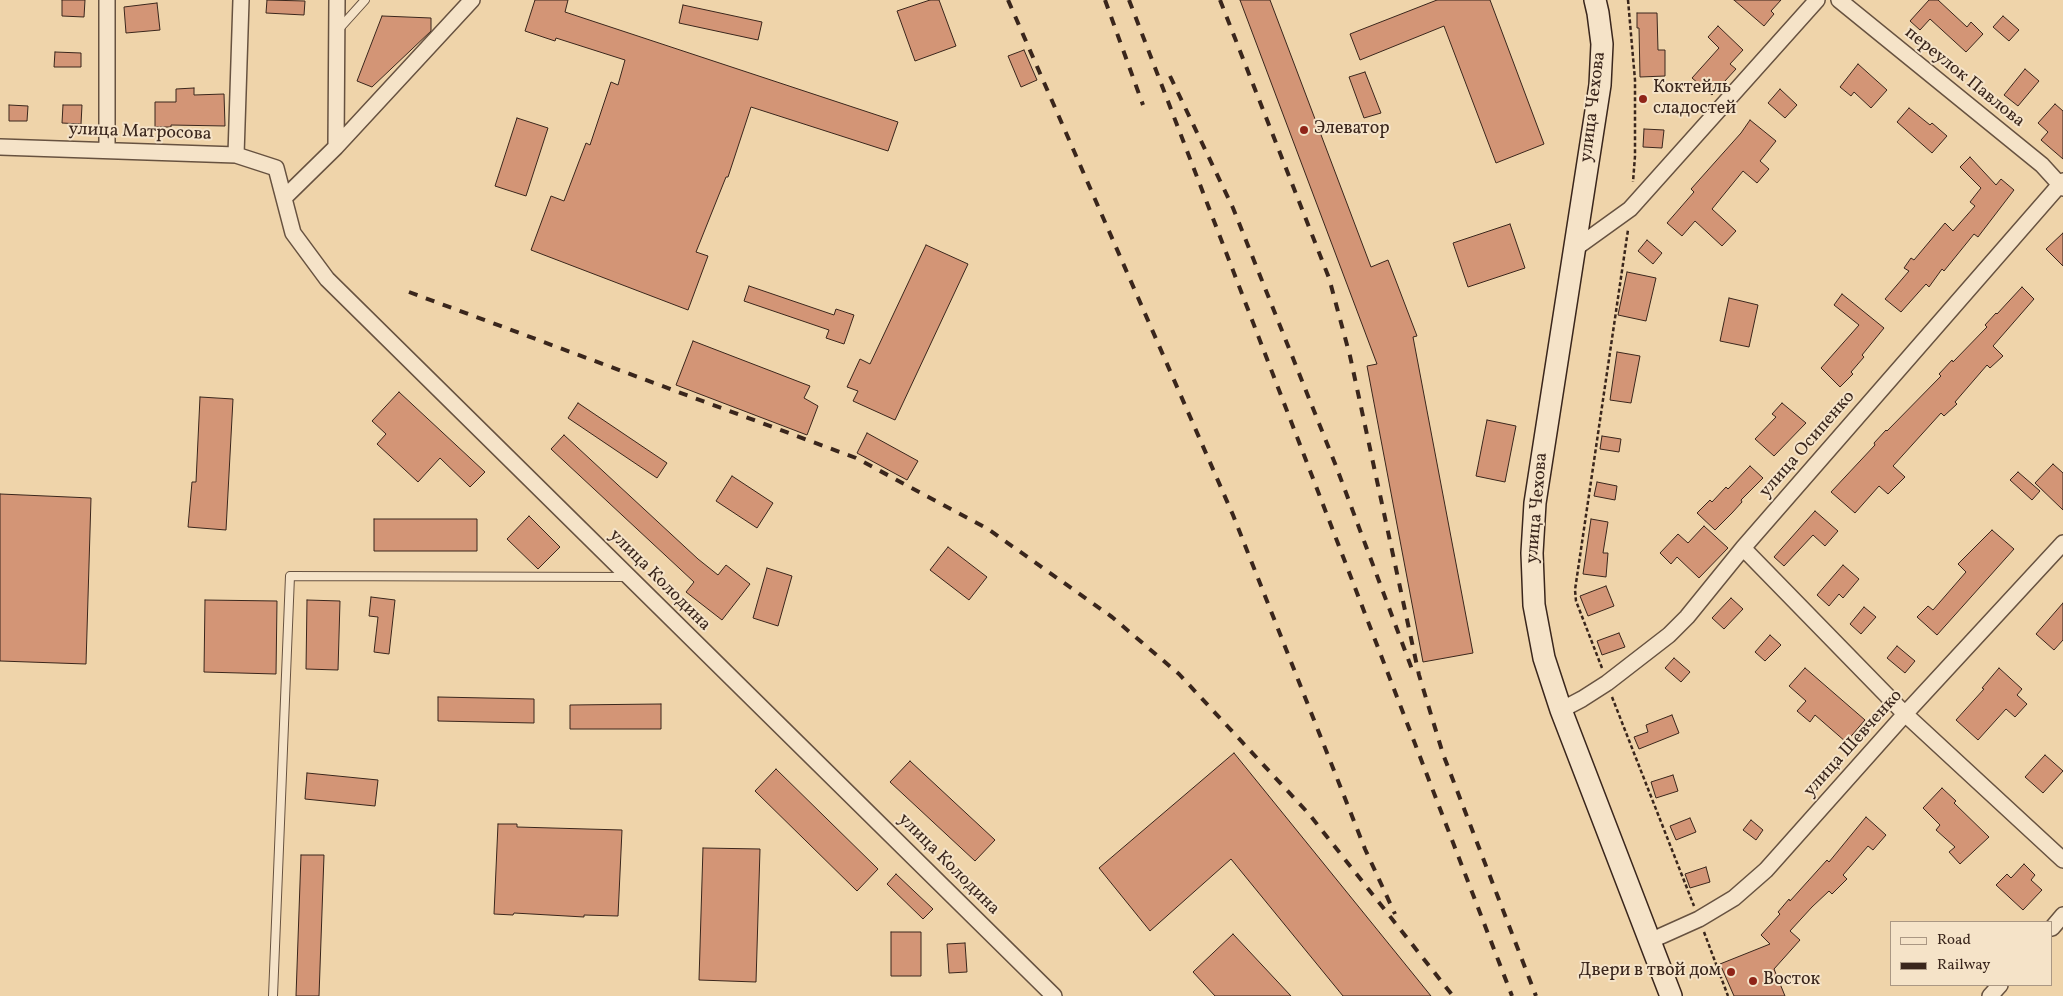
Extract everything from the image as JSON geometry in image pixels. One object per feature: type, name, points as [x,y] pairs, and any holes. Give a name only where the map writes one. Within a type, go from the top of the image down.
[{"type":"main road","name":"улица Чехова","points":[[1594,0],[1602,44],[1600,86],[1535,503],[1532,553],[1535,614],[1544,658],[1561,710],[1671,996]]},
{"type":"street","points":[[107,0],[107,150]]},
{"type":"street","points":[[236,155],[241,0]]},
{"type":"street","points":[[336,147],[337,0]]},
{"type":"street","points":[[284,198],[336,147],[472,0]]},
{"type":"street","points":[[1573,250],[1630,209],[1818,0]]},
{"type":"street","name":"переулок Павлова","points":[[1839,0],[2042,165],[2062,184]]},
{"type":"street","name":"улица Матросова","points":[[0,148],[236,155],[276,168]]},
{"type":"street","name":"улица Колодина","points":[[276,168],[293,233],[327,279],[1054,996]]},
{"type":"street","name":"улица Осипенко","points":[[1561,710],[1607,683],[1669,636],[1687,617],[1743,548],[2062,184]]},
{"type":"street","name":"улица Шевченко","points":[[1650,941],[1699,919],[1734,898],[1766,870],[1905,714],[2063,543]]},
{"type":"street","points":[[1743,548],[1905,714],[2063,860]]},
{"type":"street","points":[[2053,927],[2063,915]]},
{"type":"street","points":[[1990,996],[1999,986]]},
{"type":"lane","points":[[336,32],[365,0]]},
{"type":"lane","points":[[273,996],[290,576],[628,577]]},
{"type":"path","points":[[1628,0],[1635,90],[1635,156],[1624,264],[1575,590],[1576,601],[1728,996]]},
{"type":"building","points":[[62,0],[85,0],[84,17],[62,16]]},
{"type":"building","points":[[267,0],[305,1],[304,15],[266,13]]},
{"type":"building","points":[[535,0],[568,0],[565,12],[898,122],[888,151],[751,107],[728,177],[726,177],[696,252],[708,256],[688,310],[531,250],[551,196],[564,201],[586,143],[590,145],[611,82],[618,85],[625,60],[556,38],[555,41],[525,31]]},
{"type":"building","points":[[930,0],[939,0],[956,46],[915,61],[897,11]]},
{"type":"building","points":[[1240,0],[1270,0],[1371,267],[1388,260],[1417,336],[1413,337],[1473,653],[1423,662],[1367,366],[1377,364]]},
{"type":"building","points":[[1437,0],[1490,0],[1544,144],[1496,163],[1444,26],[1360,60],[1350,34]]},
{"type":"building","points":[[1734,0],[1781,0],[1771,11],[1774,14],[1764,26]]},
{"type":"building","points":[[1929,0],[1938,0],[1967,27],[1971,22],[1983,34],[1966,52],[1930,19],[1920,30],[1910,21]]},
{"type":"building","points":[[157,3],[160,30],[126,33],[124,7]]},
{"type":"building","points":[[683,5],[762,22],[758,40],[679,23]]},
{"type":"building","points":[[1637,13],[1657,13],[1658,50],[1665,50],[1665,76],[1640,77]]},
{"type":"building","points":[[382,16],[431,18],[431,31],[372,87],[357,81]]},
{"type":"building","points":[[2003,16],[2019,30],[2009,41],[1993,27]]},
{"type":"building","points":[[1718,26],[1743,50],[1730,64],[1736,69],[1712,95],[1692,78],[1719,48],[1708,37]]},
{"type":"building","points":[[1024,50],[1037,80],[1021,87],[1008,56]]},
{"type":"building","points":[[55,52],[81,53],[81,67],[54,67]]},
{"type":"building","points":[[1858,64],[1887,90],[1871,108],[1854,92],[1851,96],[1840,87]]},
{"type":"building","points":[[2025,69],[2039,81],[2018,106],[2004,95]]},
{"type":"building","points":[[1365,72],[1381,113],[1364,118],[1349,77]]},
{"type":"building","points":[[194,88],[194,95],[224,94],[225,126],[171,125],[171,127],[155,127],[155,102],[176,102],[176,89]]},
{"type":"building","points":[[1780,89],[1797,105],[1785,118],[1768,103]]},
{"type":"building","points":[[2055,104],[2063,111],[2063,159],[2041,140],[2048,132],[2038,123]]},
{"type":"building","points":[[9,105],[28,106],[27,121],[9,121]]},
{"type":"building","points":[[63,105],[82,105],[81,124],[62,123]]},
{"type":"building","points":[[1909,108],[1930,125],[1932,123],[1947,136],[1932,153],[1897,122]]},
{"type":"building","points":[[517,118],[548,128],[526,196],[495,186]]},
{"type":"building","points":[[1750,120],[1776,141],[1760,161],[1769,169],[1757,183],[1743,171],[1712,209],[1736,231],[1722,246],[1695,221],[1682,236],[1667,223],[1694,192],[1691,189],[1741,133]]},
{"type":"building","points":[[1644,129],[1664,130],[1662,148],[1643,147]]},
{"type":"building","points":[[1970,157],[1996,185],[2001,179],[2014,190],[1978,237],[1974,234],[1944,271],[1942,269],[1929,287],[1926,284],[1901,312],[1885,299],[1909,271],[1904,268],[1911,258],[1914,260],[1945,223],[1953,231],[1975,206],[1970,202],[1981,188],[1960,167]]},
{"type":"building","points":[[1510,224],[1525,268],[1468,287],[1453,243]]},
{"type":"building","points":[[2063,233],[2063,266],[2046,249]]},
{"type":"building","points":[[1647,240],[1662,253],[1653,264],[1638,251]]},
{"type":"building","points":[[926,245],[968,264],[895,420],[853,401],[858,391],[847,387],[860,359],[870,364]]},
{"type":"building","points":[[1627,272],[1656,278],[1646,321],[1618,315]]},
{"type":"building","points":[[749,286],[834,315],[836,309],[854,315],[844,344],[826,338],[829,330],[744,301]]},
{"type":"building","points":[[2022,287],[2034,299],[1993,346],[2003,356],[1990,368],[1987,365],[1955,402],[1957,404],[1944,416],[1941,413],[1893,466],[1905,477],[1888,494],[1879,486],[1855,513],[1831,492],[1875,445],[1874,443],[1886,430],[1941,376],[1939,374],[1987,327],[1985,325]]},
{"type":"building","points":[[1842,294],[1884,328],[1862,355],[1864,357],[1851,372],[1853,374],[1840,387],[1821,368],[1859,325],[1834,305]]},
{"type":"building","points":[[1729,298],[1758,305],[1749,347],[1720,341]]},
{"type":"building","points":[[693,341],[810,386],[804,398],[818,406],[807,435],[676,385]]},
{"type":"building","points":[[1617,352],[1640,356],[1631,403],[1610,400]]},
{"type":"building","points":[[399,392],[485,472],[470,487],[440,458],[418,482],[377,444],[386,434],[372,421]]},
{"type":"building","points":[[200,397],[233,399],[226,530],[188,527],[192,482],[196,482]]},
{"type":"building","points":[[578,403],[667,463],[657,478],[568,418]]},
{"type":"building","points":[[1782,403],[1806,423],[1774,456],[1755,439],[1776,417],[1772,414]]},
{"type":"building","points":[[1487,420],[1516,426],[1505,482],[1476,476]]},
{"type":"building","points":[[867,433],[918,461],[907,480],[857,453]]},
{"type":"building","points":[[564,435],[698,559],[718,575],[726,565],[750,584],[722,620],[686,592],[694,582],[551,449]]},
{"type":"building","points":[[1602,436],[1621,439],[1619,452],[1600,449]]},
{"type":"building","points":[[2053,464],[2063,473],[2063,510],[2035,483]]},
{"type":"building","points":[[1750,466],[1763,478],[1715,530],[1697,513],[1710,500],[1712,502],[1726,487],[1728,489]]},
{"type":"building","points":[[2018,472],[2040,491],[2032,500],[2010,480]]},
{"type":"building","points":[[732,476],[773,503],[757,528],[716,501]]},
{"type":"building","points":[[1597,482],[1617,486],[1615,500],[1594,496]]},
{"type":"building","points":[[0,494],[91,498],[86,664],[0,661]]},
{"type":"building","points":[[1815,511],[1838,531],[1825,546],[1813,535],[1784,566],[1774,557]]},
{"type":"building","points":[[529,516],[560,547],[538,569],[507,539]]},
{"type":"building","points":[[374,519],[477,519],[477,551],[374,551]]},
{"type":"building","points":[[1591,519],[1608,522],[1603,553],[1608,553],[1606,577],[1583,574]]},
{"type":"building","points":[[1704,526],[1728,548],[1699,578],[1677,557],[1671,564],[1660,553],[1678,534],[1688,543]]},
{"type":"building","points":[[1992,530],[2014,549],[1937,635],[1917,617],[1928,606],[1933,610],[1966,572],[1958,564]]},
{"type":"building","points":[[948,547],[987,577],[969,600],[930,570]]},
{"type":"building","points":[[1843,565],[1859,579],[1843,598],[1839,594],[1829,606],[1817,595]]},
{"type":"building","points":[[767,568],[792,576],[778,626],[753,618]]},
{"type":"building","points":[[1606,586],[1614,606],[1588,616],[1580,596]]},
{"type":"building","points":[[371,597],[395,600],[389,654],[374,652],[378,617],[369,616]]},
{"type":"building","points":[[1731,598],[1743,609],[1724,629],[1712,618]]},
{"type":"building","points":[[205,600],[277,601],[276,674],[204,672]]},
{"type":"building","points":[[307,600],[340,601],[338,670],[306,669]]},
{"type":"building","points":[[2063,603],[2063,640],[2054,650],[2036,634]]},
{"type":"building","points":[[1864,607],[1876,617],[1861,634],[1850,624]]},
{"type":"building","points":[[1619,633],[1625,647],[1602,655],[1597,641]]},
{"type":"building","points":[[1770,635],[1781,645],[1765,661],[1755,652]]},
{"type":"building","points":[[1897,646],[1915,661],[1905,673],[1887,658]]},
{"type":"building","points":[[1674,658],[1690,672],[1681,682],[1665,668]]},
{"type":"building","points":[[1805,668],[1865,720],[1846,742],[1815,715],[1810,722],[1797,711],[1806,701],[1789,686]]},
{"type":"building","points":[[1999,668],[2022,689],[2017,695],[2027,704],[2015,717],[2006,709],[1978,740],[1956,720],[1984,689],[1982,688]]},
{"type":"building","points":[[438,697],[534,699],[534,723],[438,721]]},
{"type":"building","points":[[661,704],[661,729],[570,729],[570,705]]},
{"type":"building","points":[[1672,715],[1679,733],[1639,749],[1634,737],[1648,732],[1646,725]]},
{"type":"building","points":[[1234,753],[1431,996],[1343,996],[1231,859],[1150,931],[1099,868]]},
{"type":"building","points":[[2045,755],[2063,771],[2043,793],[2025,777]]},
{"type":"building","points":[[910,761],[995,840],[975,861],[890,782]]},
{"type":"building","points":[[776,769],[878,869],[857,891],[755,791]]},
{"type":"building","points":[[307,773],[378,780],[375,806],[305,799]]},
{"type":"building","points":[[1673,775],[1678,791],[1656,798],[1651,782]]},
{"type":"building","points":[[1942,788],[1956,801],[1954,803],[1989,837],[1960,864],[1949,852],[1955,847],[1936,830],[1940,825],[1923,808]]},
{"type":"building","points":[[1866,817],[1886,835],[1873,850],[1868,846],[1843,875],[1847,879],[1832,894],[1829,891],[1790,931],[1800,940],[1774,969],[1785,996],[1734,996],[1720,964],[1770,944],[1761,935],[1780,914],[1778,912],[1827,860],[1829,862]]},
{"type":"building","points":[[1690,818],[1696,832],[1676,840],[1670,826]]},
{"type":"building","points":[[1751,820],[1763,830],[1756,840],[1743,830]]},
{"type":"building","points":[[498,824],[517,824],[517,827],[622,830],[618,916],[584,915],[584,917],[514,913],[513,915],[494,914]]},
{"type":"building","points":[[703,848],[760,849],[756,982],[699,980]]},
{"type":"building","points":[[301,855],[324,855],[319,996],[296,996]]},
{"type":"building","points":[[2024,864],[2035,875],[2031,880],[2042,890],[2023,910],[1996,885],[2007,874],[2011,878]]},
{"type":"building","points":[[1706,867],[1710,882],[1690,888],[1685,874]]},
{"type":"building","points":[[896,874],[933,909],[923,919],[887,884]]},
{"type":"building","points":[[891,932],[921,932],[921,976],[891,976]]},
{"type":"building","points":[[1233,934],[1291,996],[1215,996],[1193,972]]},
{"type":"building","points":[[965,943],[967,972],[949,973],[947,944]]},
{"type":"railway","points":[[1008,0],[1233,515],[1365,849],[1395,914]]},
{"type":"railway","points":[[1105,0],[1143,105]]},
{"type":"railway","points":[[1129,0],[1512,996]]},
{"type":"railway","points":[[1220,0],[1329,278],[1350,356],[1419,675],[1443,754],[1536,996]]},
{"type":"railway","points":[[1170,76],[1233,208],[1336,466],[1413,672]]},
{"type":"railway","points":[[409,292],[856,458],[988,529],[1112,617],[1179,674],[1309,814],[1453,996]]},
{"type":"place","name":"Коктейль сладостей","points":[[1643,99]]},
{"type":"place","name":"Элеватор","points":[[1304,130]]},
{"type":"place","name":"Двери в твой дом","points":[[1731,972]]},
{"type":"place","name":"Восток","points":[[1753,981]]}]
